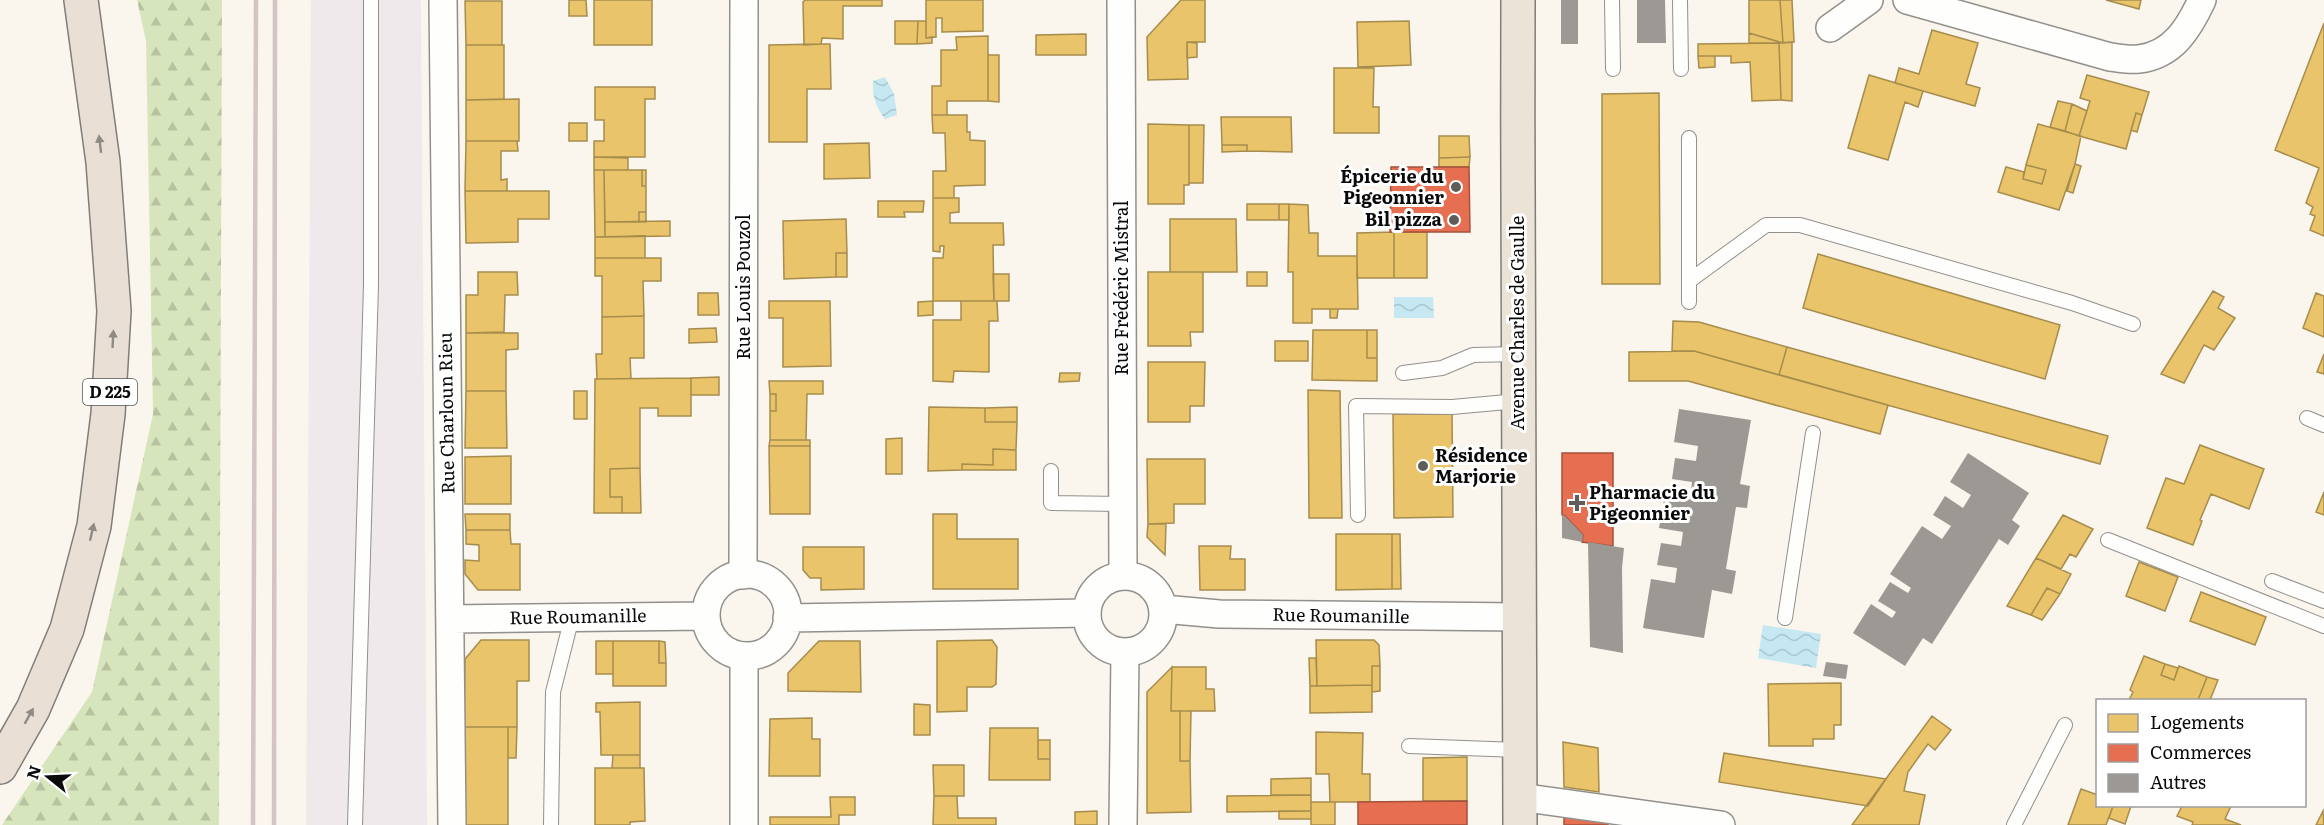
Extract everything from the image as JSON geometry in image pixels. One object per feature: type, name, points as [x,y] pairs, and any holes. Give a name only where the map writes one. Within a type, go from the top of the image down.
[{"type":"highway","name":"D 225","points":[[0,767],[33,709],[67,629],[94,526],[108,414],[114,311],[103,162],[81,0]]},
{"type":"main road","name":"Avenue Charles de Gaulle","points":[[1518,0],[1520,811]]},
{"type":"street","name":"Rue Charloun Rieu","points":[[442,0],[452,825]]},
{"type":"street","name":"Rue Louis Pouzol","points":[[743,575],[744,0]]},
{"type":"street","name":"Rue Frédéric Mistral","points":[[1121,0],[1123,576]]},
{"type":"street","points":[[1830,28],[1869,0]]},
{"type":"street","points":[[1907,0],[2110,57],[2139,59],[2170,48],[2193,20],[2202,0]]},
{"type":"street","points":[[743,575],[755,575],[775,586],[782,595],[787,618],[785,628],[773,646],[764,652],[744,656],[732,653],[717,643],[708,628],[706,616],[708,603],[717,588],[731,578],[743,575]]},
{"type":"street","points":[[1134,577],[1154,589],[1163,609],[1160,630],[1154,639],[1136,651],[1125,652],[1106,647],[1098,641],[1088,623],[1089,602],[1094,592],[1112,578],[1134,577]]},
{"type":"street","name":"Rue Roumanille","points":[[1163,609],[1230,614],[1520,617]]},
{"type":"street","points":[[787,618],[1087,613]]},
{"type":"street","name":"Rue Roumanille","points":[[450,619],[706,616]]},
{"type":"street","points":[[1123,825],[1125,652]]},
{"type":"street","points":[[744,656],[744,825]]},
{"type":"street","points":[[1520,811],[1720,825]]},
{"type":"lane","points":[[355,825],[371,285],[370,0]]},
{"type":"lane","points":[[1612,0],[1613,69]]},
{"type":"lane","points":[[1680,0],[1681,69]]},
{"type":"lane","points":[[1689,138],[1689,302]]},
{"type":"lane","points":[[1689,281],[1766,225],[1800,225],[2072,303],[2133,324]]},
{"type":"lane","points":[[1403,373],[1442,368],[1473,355],[1518,354]]},
{"type":"lane","points":[[1358,515],[1356,406],[1452,406],[1518,401]]},
{"type":"lane","points":[[2307,418],[2324,425]]},
{"type":"lane","points":[[1785,618],[1813,433]]},
{"type":"lane","points":[[1051,471],[1051,503],[1123,504]]},
{"type":"lane","points":[[2108,540],[2324,626]]},
{"type":"lane","points":[[2272,581],[2324,601]]},
{"type":"lane","points":[[551,825],[553,692],[572,617]]},
{"type":"lane","points":[[2014,825],[2066,725]]},
{"type":"lane","points":[[1409,746],[1519,750]]},
{"type":"shaded area","points":[[311,0],[421,0],[427,825],[306,825]]},
{"type":"green space","points":[[137,0],[222,0],[219,825],[2,825],[92,692],[153,414],[146,41]]},
{"type":"water","points":[[885,77],[894,94],[897,115],[885,119],[877,106],[873,81]]},
{"type":"water","points":[[1394,297],[1433,297],[1434,318],[1394,318]]},
{"type":"water","points":[[1763,625],[1821,634],[1816,668],[1758,658]]},
{"type":"building: Logements","points":[[569,0],[586,0],[587,16],[569,16]]},
{"type":"building: Logements","points":[[594,0],[652,0],[652,45],[594,45]]},
{"type":"building: Logements","points":[[805,0],[882,0],[882,6],[843,6],[843,39],[822,38],[821,44],[804,45],[803,2]]},
{"type":"building: Logements","points":[[926,0],[983,0],[983,31],[942,32],[942,18],[936,18],[936,37],[926,38]]},
{"type":"building: Logements","points":[[1181,0],[1205,0],[1205,42],[1187,42],[1188,79],[1148,80],[1147,37]]},
{"type":"building: Logements","points":[[1749,0],[1780,0],[1783,43],[1749,33]]},
{"type":"building: Logements","points":[[1780,0],[1792,0],[1794,42],[1783,43]]},
{"type":"building: Logements","points":[[2106,0],[2141,0],[2139,9]]},
{"type":"building: Logements","points":[[465,1],[502,1],[502,45],[466,45]]},
{"type":"building: Logements","points":[[895,21],[918,21],[917,44],[895,44]]},
{"type":"building: Logements","points":[[918,21],[926,21],[926,38],[932,37],[932,43],[917,44]]},
{"type":"building: Logements","points":[[1409,21],[1411,65],[1358,67],[1357,22]]},
{"type":"building: Logements","points":[[2324,23],[2324,236],[2310,230],[2315,216],[2310,214],[2313,207],[2306,203],[2319,168],[2275,150]]},
{"type":"building: Logements","points":[[1932,30],[1978,43],[1966,84],[1980,88],[1975,106],[1895,83],[1899,68],[1919,74]]},
{"type":"building: Logements","points":[[1749,33],[1783,43],[1749,43]]},
{"type":"building: Logements","points":[[1086,34],[1086,55],[1036,55],[1036,35]]},
{"type":"building: Logements","points":[[988,36],[988,101],[947,101],[947,115],[932,115],[932,86],[941,86],[941,50],[957,50],[956,37]]},
{"type":"building: Logements","points":[[1187,42],[1197,43],[1197,57],[1187,58]]},
{"type":"building: Logements","points":[[1792,42],[1792,101],[1781,100],[1779,43]]},
{"type":"building: Logements","points":[[1779,43],[1781,100],[1752,101],[1750,62],[1731,63],[1731,56],[1698,56],[1698,44]]},
{"type":"building: Logements","points":[[830,44],[831,89],[807,89],[807,142],[769,142],[769,45]]},
{"type":"building: Logements","points":[[466,45],[504,45],[504,99],[466,100]]},
{"type":"building: Logements","points":[[988,55],[999,55],[999,102],[988,101]]},
{"type":"building: Logements","points":[[1698,56],[1715,56],[1715,67],[1699,68]]},
{"type":"building: Logements","points":[[1334,68],[1374,68],[1373,107],[1379,107],[1379,133],[1334,133]]},
{"type":"building: Logements","points":[[1869,75],[1923,91],[1918,107],[1905,102],[1888,160],[1848,148]]},
{"type":"building: Logements","points":[[2087,75],[2149,92],[2142,115],[2136,113],[2126,149],[2079,136],[2090,101],[2080,98]]},
{"type":"building: Logements","points":[[595,87],[655,87],[655,99],[645,99],[645,157],[594,157],[594,141],[604,141],[604,120],[595,120]]},
{"type":"building: Logements","points":[[1659,93],[1660,284],[1602,284],[1602,94]]},
{"type":"building: Logements","points":[[519,99],[519,141],[466,141],[466,100]]},
{"type":"building: Logements","points":[[2058,101],[2072,104],[2065,131],[2050,127]]},
{"type":"building: Logements","points":[[2072,104],[2087,111],[2079,136],[2065,131]]},
{"type":"building: Logements","points":[[2136,113],[2142,115],[2137,132],[2131,130]]},
{"type":"building: Logements","points":[[932,115],[967,115],[967,132],[970,132],[970,140],[985,141],[985,185],[954,186],[954,198],[933,198],[933,171],[946,171],[945,133],[933,133]]},
{"type":"building: Logements","points":[[1221,117],[1291,117],[1292,152],[1247,151],[1247,145],[1222,145]]},
{"type":"building: Logements","points":[[569,123],[587,123],[587,141],[569,141]]},
{"type":"building: Logements","points":[[1148,124],[1189,125],[1189,185],[1184,185],[1184,204],[1148,204]]},
{"type":"building: Logements","points":[[2038,124],[2081,136],[2075,164],[2059,210],[1998,192],[2006,167],[2024,172],[2023,179],[2042,184],[2046,170],[2026,165]]},
{"type":"building: Logements","points":[[1189,125],[1204,125],[1203,183],[1189,183]]},
{"type":"building: Logements","points":[[1439,136],[1469,136],[1470,157],[1439,158]]},
{"type":"building: Logements","points":[[466,141],[517,141],[518,151],[501,151],[501,180],[507,179],[507,191],[465,191]]},
{"type":"building: Logements","points":[[869,143],[870,178],[824,179],[824,144]]},
{"type":"building: Logements","points":[[1222,145],[1247,145],[1247,151],[1222,152]]},
{"type":"building: Logements","points":[[594,157],[628,158],[628,170],[594,170]]},
{"type":"building: Logements","points":[[1470,157],[1469,167],[1439,167],[1439,158]]},
{"type":"building: Logements","points":[[2075,164],[2081,166],[2073,193],[2067,191]]},
{"type":"building: Logements","points":[[2026,165],[2046,170],[2042,184],[2023,179]]},
{"type":"building: Logements","points":[[594,170],[604,170],[605,237],[595,237]]},
{"type":"building: Logements","points":[[604,170],[642,170],[642,186],[646,186],[646,212],[639,212],[639,222],[605,222]]},
{"type":"building: Logements","points":[[642,170],[646,170],[646,186],[642,186]]},
{"type":"building: Logements","points":[[465,191],[549,191],[549,219],[518,219],[518,242],[466,243]]},
{"type":"building: Logements","points":[[933,198],[959,198],[959,212],[950,213],[950,223],[1003,223],[1004,245],[993,245],[994,301],[933,301],[933,258],[943,258],[944,246],[940,246],[940,252],[933,251]]},
{"type":"building: Logements","points":[[878,201],[924,201],[923,212],[904,212],[905,217],[878,217]]},
{"type":"building: Logements","points":[[1247,204],[1279,204],[1279,220],[1247,220]]},
{"type":"building: Logements","points":[[1279,204],[1289,204],[1289,220],[1279,220]]},
{"type":"building: Logements","points":[[1289,204],[1308,205],[1309,233],[1318,233],[1318,256],[1357,256],[1358,309],[1312,309],[1312,323],[1293,323],[1293,272],[1288,272]]},
{"type":"building: Logements","points":[[639,212],[646,212],[646,222],[639,222]]},
{"type":"building: Logements","points":[[846,219],[847,253],[836,253],[836,277],[784,279],[783,221]]},
{"type":"building: Logements","points":[[1170,219],[1236,219],[1237,272],[1170,272]]},
{"type":"building: Logements","points":[[670,221],[670,236],[605,237],[605,222]]},
{"type":"building: Logements","points":[[1394,232],[1427,232],[1427,278],[1394,278]]},
{"type":"building: Logements","points":[[1394,232],[1394,278],[1357,278],[1357,233]]},
{"type":"building: Logements","points":[[645,236],[645,258],[595,258],[595,237]]},
{"type":"building: Logements","points":[[836,253],[847,253],[847,277],[836,277]]},
{"type":"building: Logements","points":[[1818,254],[2060,325],[2045,379],[1803,308]]},
{"type":"building: Logements","points":[[595,258],[661,258],[661,281],[643,281],[644,316],[602,317],[602,276],[595,276]]},
{"type":"building: Logements","points":[[478,272],[517,272],[518,295],[505,295],[504,332],[466,333],[466,295],[478,295]]},
{"type":"building: Logements","points":[[1148,272],[1203,272],[1203,332],[1190,332],[1191,346],[1148,346]]},
{"type":"building: Logements","points":[[1247,272],[1267,272],[1267,286],[1247,286]]},
{"type":"building: Logements","points":[[993,274],[1009,274],[1009,301],[994,301]]},
{"type":"building: Logements","points":[[2213,291],[2224,297],[2218,308],[2235,318],[2214,350],[2204,345],[2184,383],[2161,374]]},
{"type":"building: Logements","points":[[698,293],[718,293],[719,315],[698,315]]},
{"type":"building: Logements","points":[[2316,293],[2324,296],[2324,337],[2303,328]]},
{"type":"building: Logements","points":[[769,301],[830,301],[831,366],[783,367],[783,318],[769,318]]},
{"type":"building: Logements","points":[[933,301],[933,315],[918,316],[918,302]]},
{"type":"building: Logements","points":[[961,301],[997,301],[998,321],[989,321],[989,372],[954,371],[953,382],[933,381],[933,320],[961,320]]},
{"type":"building: Logements","points":[[1330,309],[1338,309],[1337,318],[1330,318]]},
{"type":"building: Logements","points":[[644,316],[644,358],[630,358],[631,379],[597,379],[596,354],[602,354],[602,317]]},
{"type":"building: Logements","points":[[1673,321],[1699,322],[1787,347],[1779,375],[1694,351],[1672,351]]},
{"type":"building: Logements","points":[[716,328],[717,342],[689,343],[689,329]]},
{"type":"building: Logements","points":[[1313,330],[1367,330],[1367,358],[1377,358],[1377,381],[1312,380]]},
{"type":"building: Logements","points":[[1367,330],[1377,330],[1377,358],[1367,358]]},
{"type":"building: Logements","points":[[466,333],[518,333],[518,349],[506,350],[506,391],[466,391]]},
{"type":"building: Logements","points":[[1275,341],[1308,341],[1308,361],[1275,361]]},
{"type":"building: Logements","points":[[1787,347],[2108,436],[2100,464],[1779,375]]},
{"type":"building: Logements","points":[[1694,351],[1888,405],[1880,434],[1688,381],[1629,381],[1629,352]]},
{"type":"building: Logements","points":[[2324,354],[2324,374],[2317,372]]},
{"type":"building: Logements","points":[[1148,362],[1205,362],[1204,406],[1190,406],[1190,422],[1148,422]]},
{"type":"building: Logements","points":[[1060,373],[1080,373],[1079,381],[1059,382]]},
{"type":"building: Logements","points":[[719,377],[719,395],[691,395],[691,378]]},
{"type":"building: Logements","points":[[691,378],[691,416],[658,416],[658,408],[640,408],[640,468],[610,469],[610,497],[622,497],[622,513],[594,513],[595,379]]},
{"type":"building: Logements","points":[[769,381],[823,381],[823,394],[807,394],[806,440],[770,440],[770,411],[776,411],[776,394],[770,394]]},
{"type":"building: Logements","points":[[1308,390],[1340,391],[1342,518],[1309,518]]},
{"type":"building: Logements","points":[[466,391],[506,391],[507,448],[465,448]]},
{"type":"building: Logements","points":[[574,391],[587,391],[587,419],[574,419]]},
{"type":"building: Logements","points":[[770,394],[776,394],[776,411],[770,411]]},
{"type":"building: Logements","points":[[929,407],[985,408],[985,422],[1017,422],[1016,450],[993,449],[993,465],[962,464],[962,470],[928,471]]},
{"type":"building: Logements","points":[[1017,407],[1017,422],[985,422],[985,408]]},
{"type":"building: Logements","name":"Résidence Marjorie","points":[[1393,414],[1452,414],[1453,517],[1394,518]]},
{"type":"building: Logements","points":[[902,438],[902,474],[886,474],[886,439]]},
{"type":"building: Logements","points":[[770,440],[810,440],[810,446],[769,446]]},
{"type":"building: Logements","points":[[2200,445],[2264,469],[2249,509],[2211,494],[2193,545],[2147,528],[2166,478],[2184,484]]},
{"type":"building: Logements","points":[[769,446],[810,446],[810,514],[770,514]]},
{"type":"building: Logements","points":[[993,449],[1016,450],[1016,470],[962,470],[962,464],[993,465]]},
{"type":"building: Logements","points":[[511,456],[511,504],[465,504],[465,457]]},
{"type":"building: Logements","points":[[1147,459],[1205,459],[1205,504],[1174,504],[1174,523],[1148,524]]},
{"type":"building: Logements","points":[[640,468],[641,513],[622,513],[622,497],[610,497],[610,469]]},
{"type":"building: Logements","points":[[2324,492],[2324,515],[2316,512]]},
{"type":"building: Logements","points":[[465,514],[510,514],[510,530],[466,530]]},
{"type":"building: Logements","points":[[933,514],[957,514],[957,539],[1018,539],[1018,589],[933,589]]},
{"type":"building: Logements","points":[[2063,515],[2093,529],[2076,557],[2070,554],[2061,569],[2036,558]]},
{"type":"building: Logements","points":[[1148,524],[1166,524],[1165,555],[1147,537]]},
{"type":"building: Logements","points":[[466,530],[510,530],[511,544],[520,544],[520,590],[478,590],[465,574],[465,560],[479,561],[479,545],[466,544]]},
{"type":"building: Logements","points":[[1336,534],[1392,534],[1392,589],[1336,590]]},
{"type":"building: Logements","points":[[1392,534],[1400,534],[1401,589],[1392,589]]},
{"type":"building: Logements","points":[[1199,546],[1231,546],[1230,559],[1245,559],[1245,590],[1200,590]]},
{"type":"building: Logements","points":[[803,547],[864,547],[864,589],[821,590],[821,578],[810,578],[803,570]]},
{"type":"building: Logements","points":[[2036,558],[2071,574],[2060,594],[2047,588],[2031,615],[2007,606]]},
{"type":"building: Logements","points":[[2139,562],[2178,577],[2165,611],[2126,596]]},
{"type":"building: Logements","points":[[2047,588],[2060,594],[2042,620],[2031,615]]},
{"type":"building: Logements","points":[[2201,592],[2266,617],[2255,645],[2190,621]]},
{"type":"building: Logements","points":[[481,640],[529,640],[529,681],[517,681],[517,727],[464,727],[465,659]]},
{"type":"building: Logements","points":[[992,640],[997,647],[996,684],[992,687],[967,687],[967,711],[937,712],[937,641]]},
{"type":"building: Logements","points":[[1316,640],[1374,640],[1379,645],[1380,666],[1372,666],[1372,685],[1317,686]]},
{"type":"building: Logements","points":[[596,641],[613,641],[613,674],[596,674]]},
{"type":"building: Logements","points":[[613,641],[659,641],[659,663],[666,663],[666,686],[613,686]]},
{"type":"building: Logements","points":[[659,641],[665,642],[666,663],[659,663]]},
{"type":"building: Logements","points":[[819,641],[860,641],[861,692],[788,691],[788,673]]},
{"type":"building: Logements","points":[[2144,656],[2165,664],[2161,675],[2174,680],[2179,666],[2207,677],[2198,699],[2130,699],[2133,692],[2130,690]]},
{"type":"building: Logements","points":[[1309,658],[1316,658],[1317,686],[1310,686]]},
{"type":"building: Logements","points":[[2165,664],[2178,668],[2174,680],[2161,675]]},
{"type":"building: Logements","points":[[1372,666],[1380,666],[1380,691],[1372,692]]},
{"type":"building: Logements","points":[[1172,667],[1206,667],[1206,689],[1214,689],[1215,711],[1171,711]]},
{"type":"building: Logements","points":[[1172,667],[1171,711],[1180,711],[1180,761],[1190,761],[1191,812],[1147,813],[1147,692]]},
{"type":"building: Logements","points":[[2207,677],[2218,680],[2210,699],[2198,699]]},
{"type":"building: Logements","points":[[1841,683],[1841,725],[1834,725],[1834,739],[1813,739],[1813,746],[1769,746],[1768,684]]},
{"type":"building: Logements","points":[[1372,685],[1372,712],[1310,713],[1310,686]]},
{"type":"building: Logements","points":[[640,702],[640,755],[601,755],[600,712],[596,712],[596,703]]},
{"type":"building: Logements","points":[[914,704],[930,705],[930,735],[914,735]]},
{"type":"building: Logements","points":[[1180,711],[1191,711],[1190,761],[1180,761]]},
{"type":"building: Logements","points":[[1932,716],[1951,730],[1935,750],[1928,744],[1908,772],[1904,791],[1925,795],[1919,825],[1852,825]]},
{"type":"building: Logements","points":[[812,718],[812,739],[820,739],[820,776],[769,776],[770,719]]},
{"type":"building: Logements","points":[[464,727],[508,727],[508,825],[463,825]]},
{"type":"building: Logements","points":[[508,727],[517,727],[516,758],[508,758]]},
{"type":"building: Logements","points":[[990,728],[1038,728],[1038,759],[1050,759],[1050,780],[989,780]]},
{"type":"building: Logements","points":[[1316,732],[1363,733],[1362,774],[1370,774],[1370,802],[1330,802],[1329,774],[1316,774]]},
{"type":"building: Logements","points":[[1038,740],[1050,740],[1050,759],[1038,759]]},
{"type":"building: Logements","points":[[1563,742],[1598,748],[1599,792],[1564,787]]},
{"type":"building: Logements","points":[[1724,753],[1886,779],[1868,806],[1719,782]]},
{"type":"building: Logements","points":[[613,755],[640,755],[640,768],[612,768]]},
{"type":"building: Logements","points":[[1467,757],[1467,801],[1423,801],[1423,758]]},
{"type":"building: Logements","points":[[933,765],[964,765],[964,796],[934,796]]},
{"type":"building: Logements","points":[[595,768],[644,768],[645,821],[630,822],[630,825],[595,825]]},
{"type":"building: Logements","points":[[1311,778],[1311,795],[1271,795],[1271,779]]},
{"type":"building: Logements","points":[[2081,789],[2096,794],[2096,807],[2113,807],[2106,825],[2068,825]]},
{"type":"building: Logements","points":[[1311,795],[1311,811],[1227,812],[1227,796]]},
{"type":"building: Logements","points":[[934,796],[957,796],[958,818],[996,818],[996,825],[933,825]]},
{"type":"building: Logements","points":[[830,797],[855,797],[855,815],[839,815],[839,825],[770,825],[770,817],[831,817]]},
{"type":"building: Logements","points":[[1311,802],[1335,802],[1335,825],[1311,825]]},
{"type":"building: Logements","points":[[2113,807],[2131,807],[2125,824],[2109,818]]},
{"type":"building: Logements","points":[[2182,807],[2231,807],[2225,819],[2241,825],[2192,825],[2193,822],[2177,816]]},
{"type":"building: Logements","points":[[1097,811],[1097,825],[1075,825],[1075,812]]},
{"type":"building: Logements","points":[[1279,811],[1311,811],[1311,819],[1279,819]]},
{"type":"building: Logements","points":[[2323,811],[2324,825],[2316,825]]},
{"type":"building: Commerces","points":[[1391,167],[1469,167],[1470,232],[1390,232]]},
{"type":"building: Commerces","points":[[1562,453],[1613,453],[1613,546],[1582,542],[1583,535],[1562,515]]},
{"type":"building: Commerces","points":[[1467,801],[1467,825],[1358,825],[1358,802]]},
{"type":"building: Commerces","points":[[1608,816],[1608,825],[1564,825],[1564,817]]},
{"type":"building: Autres","points":[[1561,0],[1578,0],[1578,44],[1561,44]]},
{"type":"building: Autres","points":[[1637,0],[1665,0],[1666,43],[1637,43]]},
{"type":"building: Autres","points":[[1679,409],[1751,420],[1740,484],[1750,486],[1747,508],[1736,507],[1726,569],[1736,571],[1732,594],[1712,590],[1704,638],[1643,628],[1651,579],[1675,583],[1677,568],[1657,565],[1661,543],[1681,546],[1683,532],[1659,528],[1665,494],[1690,499],[1692,482],[1672,479],[1675,458],[1696,461],[1698,446],[1674,442]]},
{"type":"building: Autres","points":[[1968,453],[2029,493],[2012,520],[2020,526],[2008,545],[1999,539],[1932,644],[1923,638],[1905,666],[1853,633],[1871,604],[1892,618],[1896,612],[1878,601],[1890,582],[1908,593],[1911,588],[1890,574],[1922,526],[1942,539],[1951,526],[1933,515],[1945,496],[1963,508],[1971,495],[1950,482]]},
{"type":"building: Autres","points":[[1562,515],[1583,535],[1582,542],[1562,538]]},
{"type":"building: Autres","points":[[1588,542],[1624,548],[1622,568],[1623,653],[1590,647]]},
{"type":"building: Autres","points":[[1826,662],[1848,665],[1846,679],[1823,676]]},
{"type":"railway","points":[[253,825],[256,0]]},
{"type":"railway","points":[[274,825],[275,0]]},
{"type":"place","name":"Épicerie du Pigeonnier","points":[[1456,187]]},
{"type":"place","name":"Bil pizza","points":[[1454,220]]},
{"type":"place","name":"Résidence Marjorie","points":[[1423,466]]},
{"type":"place","name":"Pharmacie du Pigeonnier","points":[[1577,503]]}]
